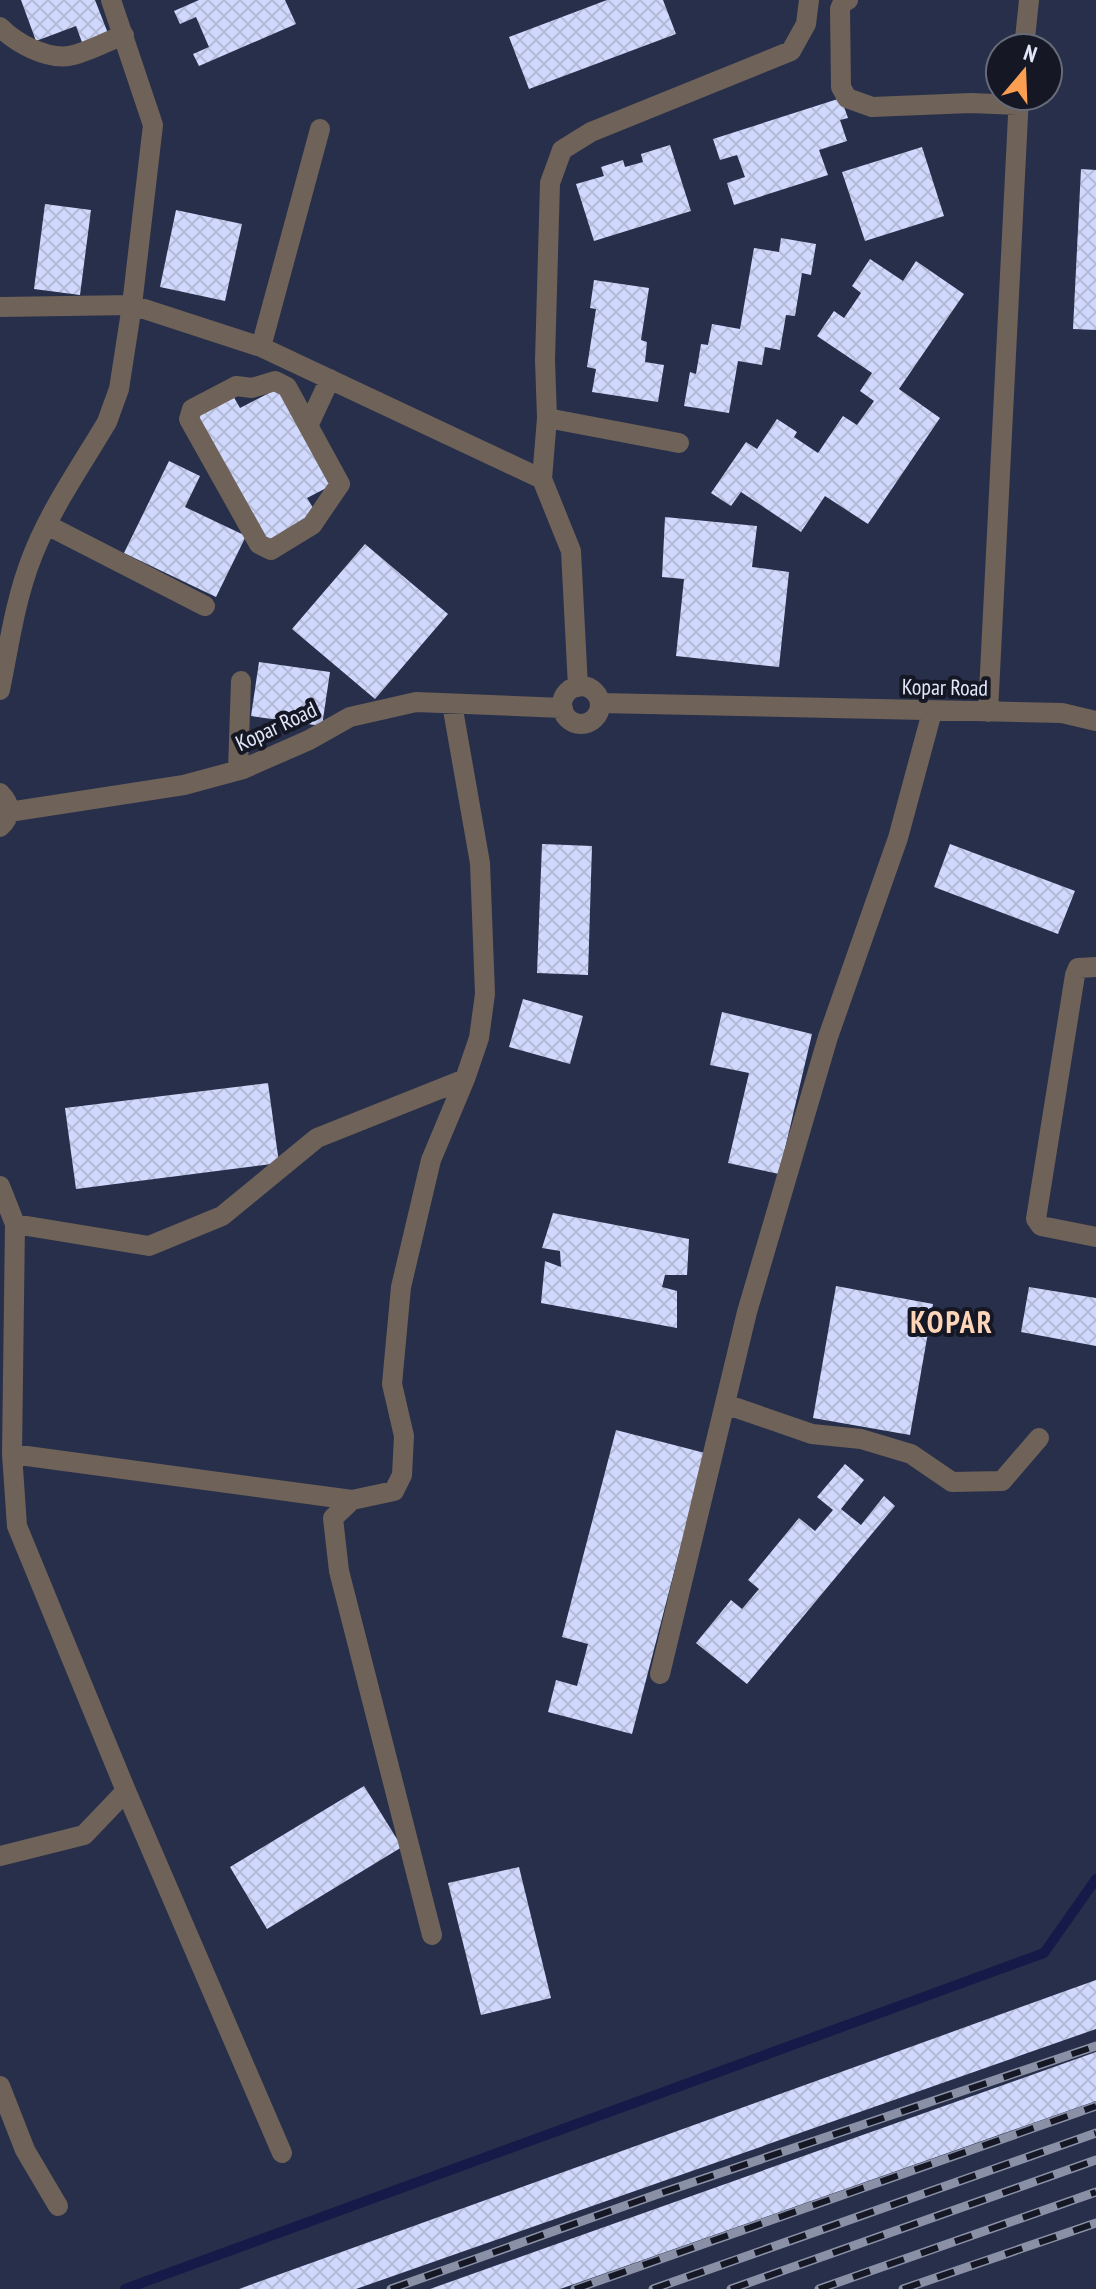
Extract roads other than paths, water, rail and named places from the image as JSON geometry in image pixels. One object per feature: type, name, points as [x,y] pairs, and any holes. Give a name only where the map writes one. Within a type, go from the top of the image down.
[{"type":"street","points":[[0,690],[20,595],[32,558],[114,405],[132,305],[153,125],[111,0]]},
{"type":"street","points":[[578,687],[571,551],[542,479],[547,418],[545,360],[550,183],[562,150],[591,132],[791,51],[806,24],[809,0]]},
{"type":"street","points":[[848,0],[843,2],[840,9],[841,87],[847,98],[872,107],[984,102]]},
{"type":"street","points":[[1026,32],[1029,0]]},
{"type":"street","points":[[0,27],[13,40],[53,56],[71,56],[124,35]]},
{"type":"street","points":[[988,712],[1018,112]]},
{"type":"street","points":[[261,347],[320,129]]},
{"type":"street","points":[[0,307],[132,305],[261,347],[542,479]]},
{"type":"street","points":[[309,424],[330,379]]},
{"type":"street","points":[[275,381],[287,387],[309,424],[340,478],[338,490],[312,525],[271,550],[259,544],[189,414],[192,409],[236,386],[252,388],[275,381]]},
{"type":"street","points":[[547,418],[679,443]]},
{"type":"street","points":[[47,525],[205,606]]},
{"type":"street","points":[[238,770],[241,681]]},
{"type":"street","points":[[578,687],[595,692],[600,703],[598,715],[589,723],[570,721],[563,708],[567,693],[578,687]]},
{"type":"street","name":"Kopar Road","points":[[3,811],[184,785],[238,770],[309,740],[350,717],[416,702],[563,708]]},
{"type":"street","name":"Kopar Road","points":[[600,703],[1062,713],[1096,721]]},
{"type":"street","points":[[12,1454],[352,1500],[394,1491],[402,1475],[404,1436],[392,1384],[401,1287],[431,1160],[479,1038],[485,994],[480,863],[452,704]]},
{"type":"street","points":[[660,1674],[736,1358],[828,1037],[898,838],[932,712]]},
{"type":"street","points":[[1096,967],[1078,968],[1075,975],[1036,1219],[1041,1226],[1096,1237]]},
{"type":"street","points":[[15,1224],[149,1246],[222,1216],[317,1138],[465,1079]]},
{"type":"street","points":[[0,1186],[15,1224],[12,1454],[17,1526],[126,1791],[282,2153]]},
{"type":"street","points":[[725,1404],[812,1434],[861,1439],[911,1454],[952,1482],[1002,1481],[1039,1438]]},
{"type":"street","points":[[352,1500],[333,1518],[339,1571],[432,1935]]},
{"type":"street","points":[[0,1856],[84,1835],[126,1791]]},
{"type":"street","points":[[0,2086],[25,2150],[58,2206]]},
{"type":"waterway","points":[[125,2289],[1044,1953],[1096,1879]]},
{"type":"railway","points":[[391,2289],[658,2194],[1096,2046]]},
{"type":"railway","points":[[575,2289],[1096,2106]]},
{"type":"railway","points":[[653,2289],[1096,2133]]},
{"type":"railway","points":[[731,2289],[1096,2160]]},
{"type":"railway","points":[[819,2289],[1096,2192]]},
{"type":"railway","points":[[903,2289],[1096,2223]]},
{"type":"district","name":"KOPAR","points":[[952,1323]]}]
